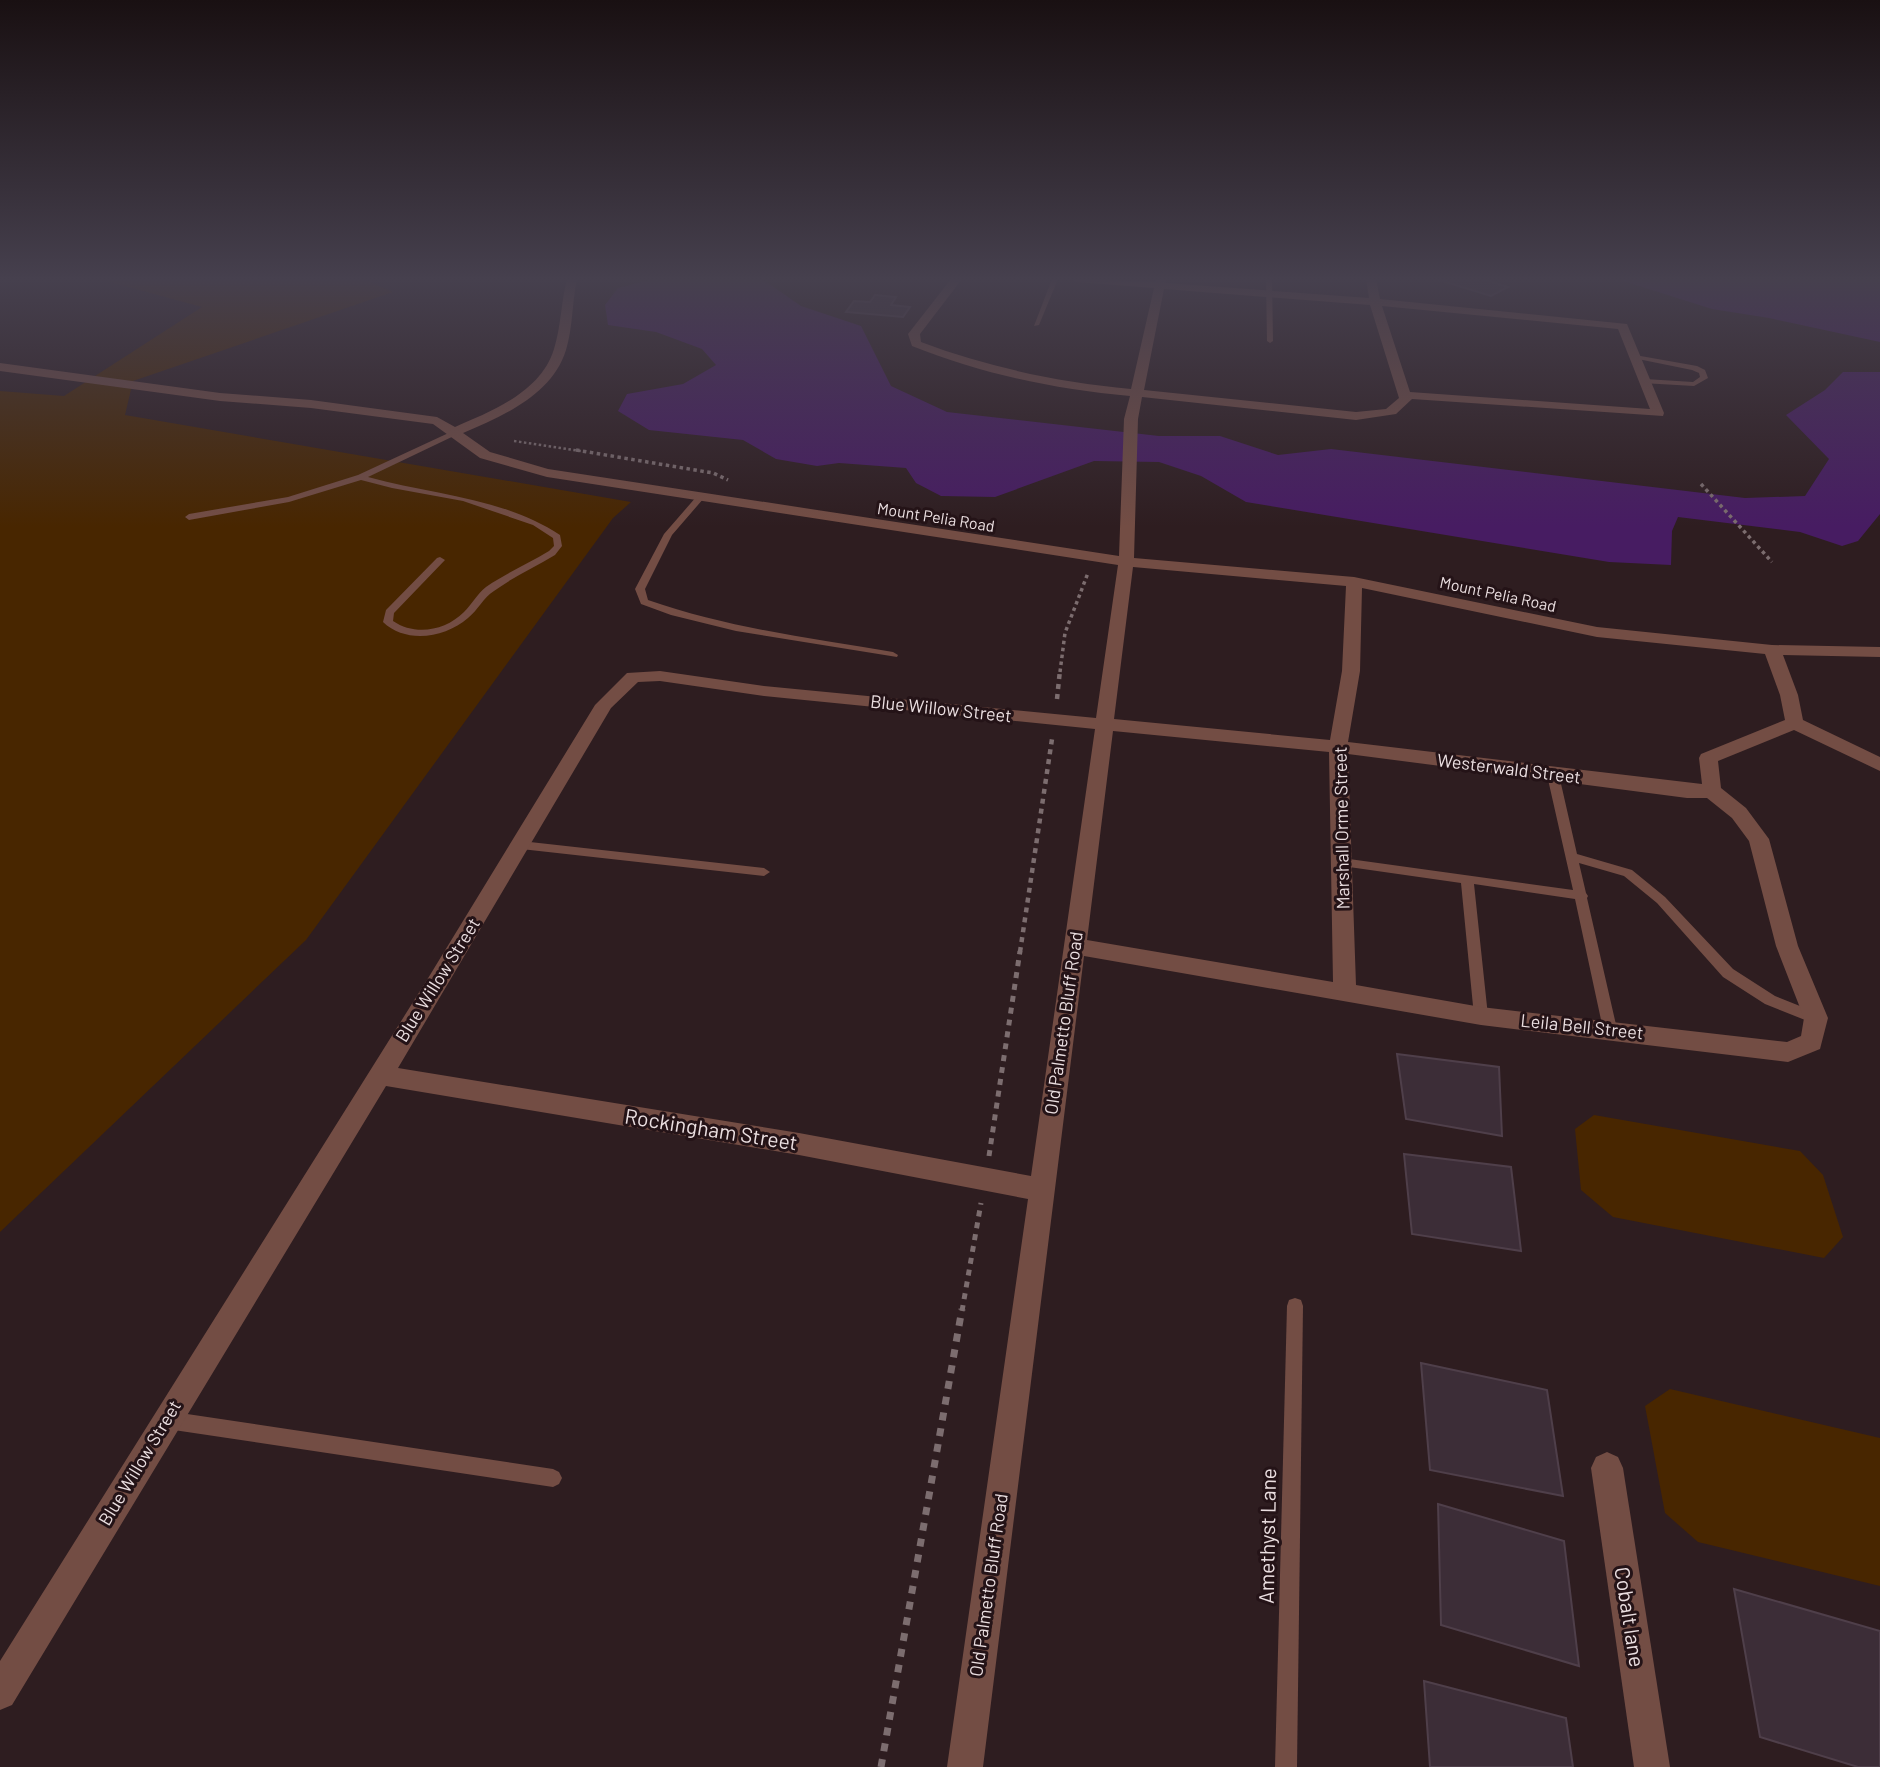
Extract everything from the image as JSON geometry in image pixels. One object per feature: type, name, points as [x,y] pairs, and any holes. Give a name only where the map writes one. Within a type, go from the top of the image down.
[{"type":"street","points":[[455,432],[491,416],[541,383],[556,361]]},
{"type":"street","points":[[965,361],[1080,387],[1253,403],[1353,416],[1391,412],[1406,399],[1394,361]]},
{"type":"street","name":"Old Palmetto Bluff Road","points":[[965,1767],[1126,562],[1131,419],[1142,361]]},
{"type":"street","points":[[1405,395],[1658,413],[1637,361]]},
{"type":"street","name":"Mount Pelia Road","points":[[0,367],[220,397],[311,404],[437,421],[485,455],[547,472],[700,498],[1126,562],[1354,582],[1597,632],[1772,650],[1880,652]]},
{"type":"street","name":"Marshall Orme Street","points":[[1345,992],[1338,747],[1351,671],[1354,582]]},
{"type":"street","points":[[1772,650],[1795,723]]},
{"type":"street","name":"Blue Willow Street","points":[[0,1693],[521,845],[604,705],[633,677],[660,676],[764,691],[1104,725]]},
{"type":"street","points":[[1816,1018],[1787,946],[1759,839],[1739,813],[1712,791],[1708,758],[1795,723],[1880,765]]},
{"type":"street","name":"Westerwald Street","points":[[1104,725],[1338,747],[1687,791],[1712,791]]},
{"type":"street","name":"Leila Bell Street","points":[[1074,946],[1481,1016],[1610,1029],[1788,1052],[1812,1042],[1816,1018]]},
{"type":"street","name":"Rockingham Street","points":[[380,1075],[799,1144],[1042,1190]]},
{"type":"street","name":"Cobalt lane","points":[[1607,1468],[1652,1767]]},
{"type":"lane","points":[[1645,381],[1694,384],[1703,378],[1702,372],[1694,368],[1659,361]]},
{"type":"lane","points":[[189,517],[289,499],[361,477],[455,432]]},
{"type":"lane","points":[[361,477],[392,486],[465,499],[536,523],[556,537],[558,546],[552,553],[486,591],[462,619],[425,633],[407,634],[395,628],[388,622],[389,612],[440,560]]},
{"type":"lane","points":[[700,498],[668,534],[640,589],[644,601],[680,616],[718,626],[893,655]]},
{"type":"lane","points":[[1553,775],[1610,1029]]},
{"type":"lane","points":[[521,845],[764,872]]},
{"type":"lane","points":[[1572,857],[1628,873],[1661,900],[1727,973],[1770,1000],[1816,1018]]},
{"type":"lane","points":[[1342,862],[1582,896]]},
{"type":"lane","points":[[1467,879],[1481,1016]]},
{"type":"lane","name":"Amethyst Lane","points":[[1286,1767],[1295,1306]]},
{"type":"lane","points":[[166,1420],[553,1478]]},
{"type":"path","points":[[1701,484],[1772,562]]},
{"type":"shaded area","points":[[118,361],[190,361],[133,381],[125,415],[631,502],[613,518],[306,940],[0,1232],[0,391],[64,396]]},
{"type":"shaded area","points":[[713,361],[879,361],[891,386],[947,412],[1159,436],[1220,436],[1278,455],[1331,449],[1745,498],[1805,496],[1829,459],[1786,415],[1825,390],[1843,372],[1880,372],[1880,514],[1858,541],[1842,546],[1800,532],[1678,517],[1672,531],[1671,565],[1609,562],[1246,502],[1201,476],[1159,462],[1094,461],[995,497],[941,496],[916,483],[906,468],[839,463],[817,466],[776,459],[743,440],[649,430],[618,411],[627,394],[683,384],[716,365]]},
{"type":"shaded area","points":[[1594,1115],[1800,1151],[1823,1175],[1843,1237],[1824,1258],[1613,1217],[1581,1190],[1575,1129]]},
{"type":"shaded area","points":[[1670,1389],[1880,1438],[1880,1586],[1698,1542],[1665,1513],[1645,1406]]},
{"type":"building","points":[[1397,1054],[1499,1067],[1502,1136],[1406,1119]]},
{"type":"building","points":[[1404,1154],[1511,1167],[1521,1251],[1412,1234]]},
{"type":"building","points":[[1421,1363],[1547,1390],[1563,1496],[1430,1470]]},
{"type":"building","points":[[1438,1504],[1564,1541],[1579,1666],[1441,1625]]},
{"type":"building","points":[[1734,1589],[1880,1631],[1880,1767],[1858,1767],[1760,1737]]},
{"type":"building","points":[[1424,1681],[1566,1718],[1573,1767],[1430,1767]]}]
